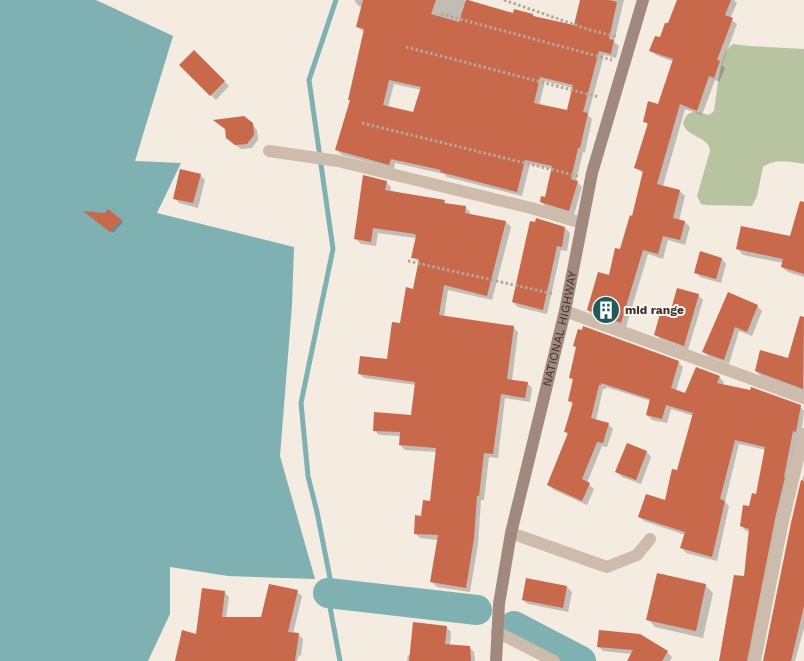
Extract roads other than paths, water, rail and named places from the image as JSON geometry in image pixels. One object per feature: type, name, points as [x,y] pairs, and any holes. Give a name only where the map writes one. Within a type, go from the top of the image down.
[{"type":"main road","name":"NATIONAL HIGHWAY","points":[[496,661],[499,604],[511,533],[565,311],[591,179],[643,0]]},
{"type":"street","points":[[269,151],[338,161],[532,208],[582,223]]},
{"type":"street","points":[[565,311],[804,398]]},
{"type":"street","points":[[755,661],[783,521],[804,434]]},
{"type":"street","points":[[511,533],[607,567],[637,555],[650,539]]},
{"type":"street","points":[[498,632],[554,661]]},
{"type":"water","points":[[0,0],[96,0],[173,36],[135,161],[181,163],[157,213],[294,247],[292,305],[280,456],[315,579],[228,576],[170,567],[170,614],[148,661],[0,661]]},
{"type":"waterway","points":[[336,0],[309,80],[333,249],[301,403],[308,476],[330,578],[330,607],[340,661]]},
{"type":"waterway","points":[[328,593],[477,610]]},
{"type":"waterway","points":[[514,626],[581,661]]},
{"type":"place","name":"mid range","points":[[606,310]]}]
